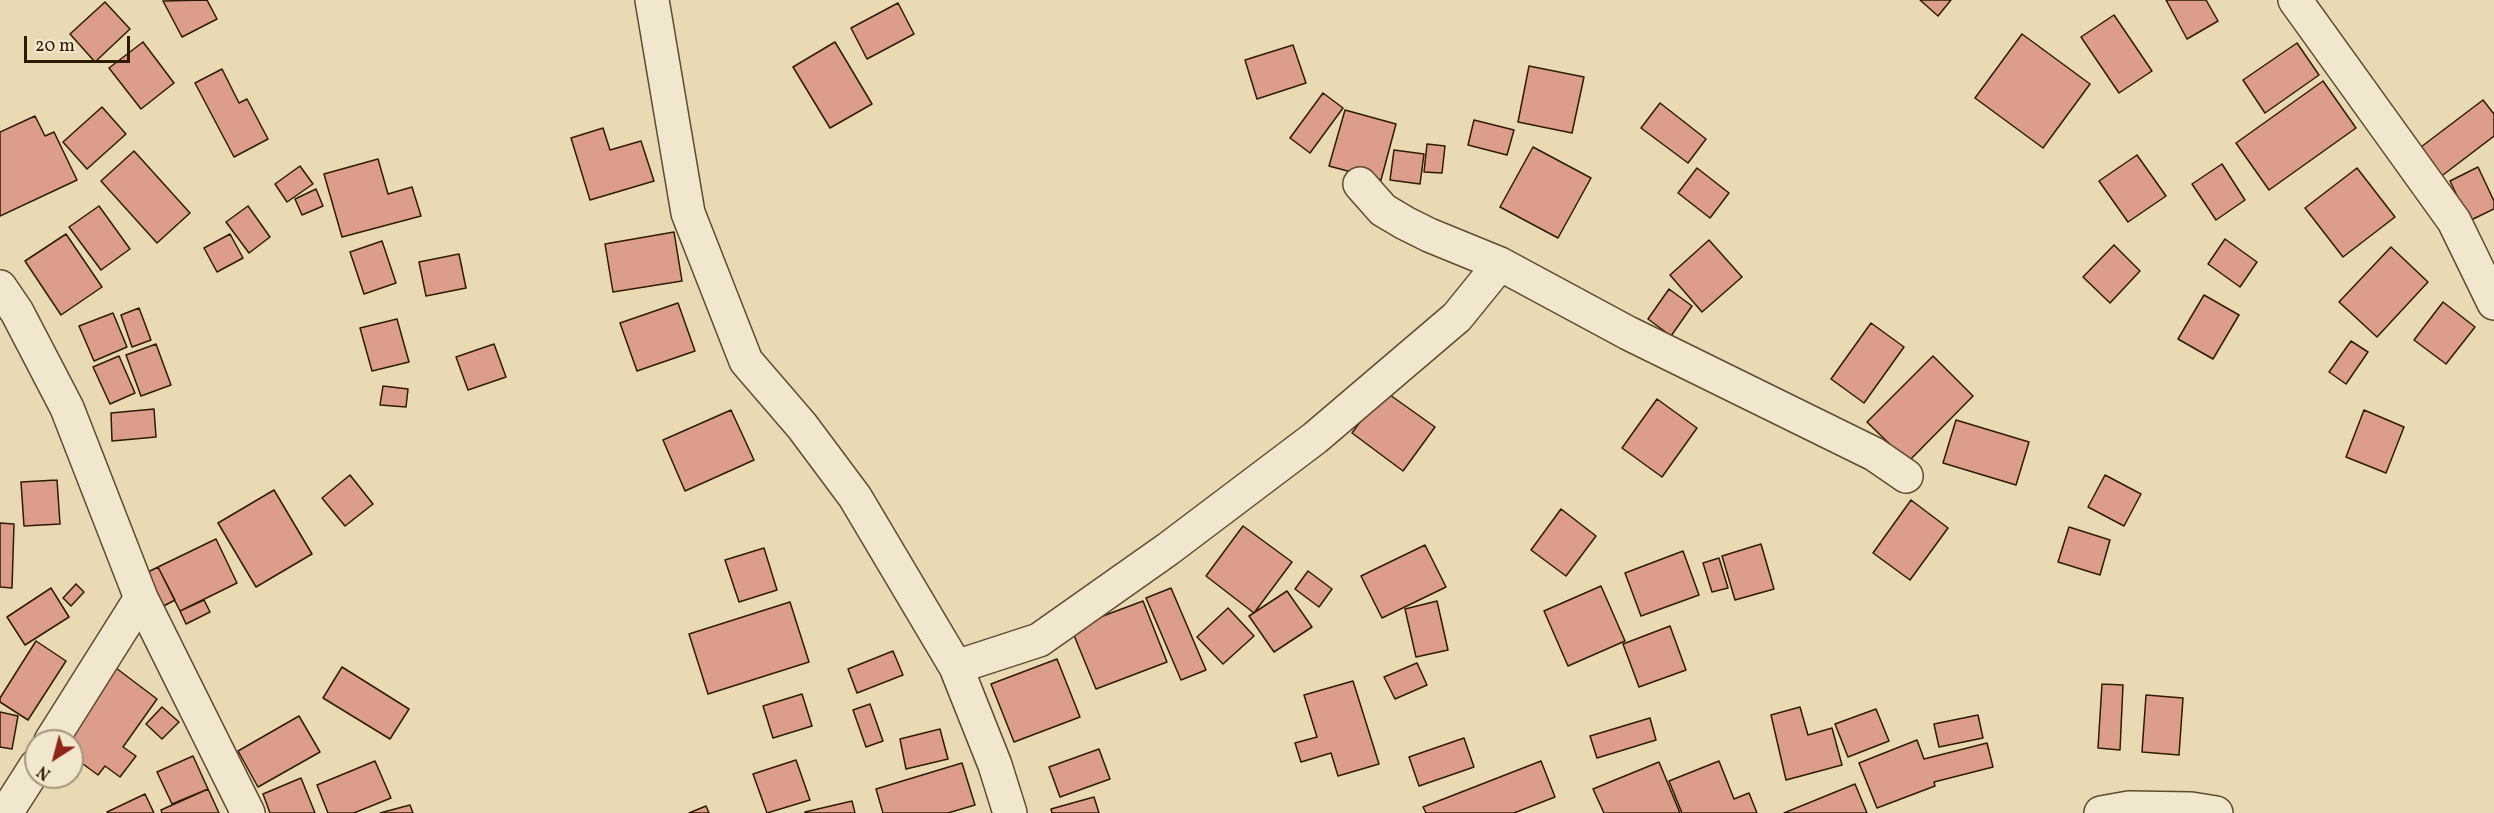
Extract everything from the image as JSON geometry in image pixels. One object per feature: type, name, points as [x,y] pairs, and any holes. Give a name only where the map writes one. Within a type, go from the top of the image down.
[{"type":"street","points":[[652,0],[688,213],[746,361],[802,426],[855,497],[956,667],[995,765],[1010,813]]},
{"type":"street","points":[[2295,0],[2454,221],[2494,303]]},
{"type":"street","points":[[1360,184],[1383,210],[1405,223],[1500,264],[1628,333],[1874,454],[1906,476]]},
{"type":"street","points":[[956,667],[1039,640],[1168,549],[1315,438],[1448,324],[1500,264]]},
{"type":"street","points":[[6,306],[67,408],[141,598],[248,813]]},
{"type":"street","points":[[59,729],[141,598]]},
{"type":"street","points":[[6,813],[24,785]]},
{"type":"street","points":[[2101,813],[2129,808],[2191,809],[2216,813]]},
{"type":"building","points":[[207,0],[217,19],[182,37],[163,1]]},
{"type":"building","points":[[1920,0],[1951,0],[1938,16]]},
{"type":"building","points":[[2166,0],[2206,0],[2218,21],[2187,39]]},
{"type":"building","points":[[105,2],[130,29],[95,62],[70,34]]},
{"type":"building","points":[[898,3],[914,34],[867,59],[851,28]]},
{"type":"building","points":[[2114,15],[2152,71],[2119,93],[2081,37]]},
{"type":"building","points":[[2022,34],[2090,84],[2043,148],[1975,98]]},
{"type":"building","points":[[143,42],[174,83],[141,109],[109,68]]},
{"type":"building","points":[[835,42],[872,104],[830,128],[793,67]]},
{"type":"building","points":[[2297,43],[2319,75],[2265,113],[2243,80]]},
{"type":"building","points":[[1293,45],[1306,83],[1257,99],[1245,60]]},
{"type":"building","points":[[1529,66],[1584,77],[1572,133],[1518,122]]},
{"type":"building","points":[[222,69],[239,103],[247,99],[268,139],[234,157],[195,83]]},
{"type":"building","points":[[2323,81],[2356,128],[2269,190],[2236,143]]},
{"type":"building","points":[[1323,93],[1343,108],[1310,153],[1290,138]]},
{"type":"building","points":[[2483,100],[2494,114],[2494,136],[2439,178],[2417,150]]},
{"type":"building","points":[[1660,103],[1706,139],[1688,163],[1641,128]]},
{"type":"building","points":[[102,107],[126,134],[87,169],[63,142]]},
{"type":"building","points":[[1345,110],[1396,124],[1381,180],[1329,166]]},
{"type":"building","points":[[35,116],[45,136],[54,132],[77,180],[0,216],[0,132]]},
{"type":"building","points":[[1474,120],[1514,130],[1507,155],[1468,145]]},
{"type":"building","points":[[603,128],[610,150],[641,141],[654,181],[590,200],[571,138]]},
{"type":"building","points":[[1427,144],[1445,146],[1442,173],[1424,172]]},
{"type":"building","points":[[1533,147],[1591,178],[1558,238],[1500,207]]},
{"type":"building","points":[[1394,150],[1424,154],[1420,184],[1390,180]]},
{"type":"building","points":[[134,151],[190,213],[157,243],[101,181]]},
{"type":"building","points":[[2137,155],[2166,196],[2128,222],[2099,181]]},
{"type":"building","points":[[378,159],[388,194],[412,187],[421,216],[342,237],[324,174]]},
{"type":"building","points":[[2222,164],[2245,200],[2216,220],[2192,184]]},
{"type":"building","points":[[300,166],[313,184],[287,202],[275,184]]},
{"type":"building","points":[[2478,167],[2494,201],[2494,209],[2469,221],[2450,181]]},
{"type":"building","points":[[1697,168],[1729,193],[1710,218],[1678,193]]},
{"type":"building","points":[[2357,168],[2395,217],[2343,257],[2305,208]]},
{"type":"building","points":[[316,189],[323,206],[302,215],[295,199]]},
{"type":"building","points":[[99,206],[130,249],[101,270],[69,227]]},
{"type":"building","points":[[248,206],[270,237],[249,253],[226,222]]},
{"type":"building","points":[[674,232],[682,281],[613,292],[605,244]]},
{"type":"building","points":[[66,234],[102,287],[61,315],[25,261]]},
{"type":"building","points":[[230,234],[243,258],[217,272],[204,248]]},
{"type":"building","points":[[2225,239],[2257,262],[2240,287],[2208,264]]},
{"type":"building","points":[[1709,240],[1742,277],[1702,312],[1670,275]]},
{"type":"building","points":[[382,241],[396,283],[364,294],[350,252]]},
{"type":"building","points":[[2114,245],[2140,271],[2110,303],[2083,277]]},
{"type":"building","points":[[2391,247],[2428,282],[2377,337],[2339,302]]},
{"type":"building","points":[[459,254],[466,288],[426,296],[419,262]]},
{"type":"building","points":[[1669,289],[1692,306],[1671,336],[1648,319]]},
{"type":"building","points":[[2204,295],[2239,315],[2213,359],[2178,339]]},
{"type":"building","points":[[2443,302],[2475,327],[2446,364],[2414,340]]},
{"type":"building","points":[[678,303],[695,351],[637,371],[620,323]]},
{"type":"building","points":[[139,308],[151,340],[132,347],[121,315]]},
{"type":"building","points":[[113,313],[127,347],[94,361],[79,326]]},
{"type":"building","points":[[397,319],[409,362],[372,371],[360,328]]},
{"type":"building","points":[[1871,323],[1904,347],[1864,403],[1831,379]]},
{"type":"building","points":[[2351,341],[2368,352],[2346,384],[2329,372]]},
{"type":"building","points":[[156,344],[171,385],[141,396],[126,355]]},
{"type":"building","points":[[494,344],[506,377],[468,390],[456,357]]},
{"type":"building","points":[[119,356],[135,393],[110,404],[93,367]]},
{"type":"building","points":[[1933,356],[1973,396],[1908,462],[1867,422]]},
{"type":"building","points":[[383,386],[408,389],[406,407],[380,405]]},
{"type":"building","points":[[1383,390],[1435,427],[1403,471],[1352,433]]},
{"type":"building","points":[[1657,399],[1697,428],[1662,477],[1622,448]]},
{"type":"building","points":[[154,409],[156,437],[112,441],[111,413]]},
{"type":"building","points":[[731,410],[754,460],[685,491],[663,440]]},
{"type":"building","points":[[2364,410],[2404,427],[2386,473],[2346,457]]},
{"type":"building","points":[[1956,420],[2029,442],[2016,485],[1943,463]]},
{"type":"building","points":[[350,475],[373,504],[345,526],[322,498]]},
{"type":"building","points":[[2105,475],[2141,494],[2124,526],[2088,507]]},
{"type":"building","points":[[57,480],[60,524],[24,526],[21,482]]},
{"type":"building","points":[[274,490],[312,554],[256,587],[218,523]]},
{"type":"building","points":[[1911,500],[1948,528],[1910,580],[1873,553]]},
{"type":"building","points":[[1561,509],[1596,536],[1566,576],[1531,550]]},
{"type":"building","points":[[0,523],[14,524],[12,588],[0,587]]},
{"type":"building","points":[[1243,526],[1292,562],[1254,613],[1206,576]]},
{"type":"building","points":[[2069,527],[2110,540],[2100,575],[2058,562]]},
{"type":"building","points":[[216,539],[237,583],[180,611],[158,567]]},
{"type":"building","points":[[1761,544],[1774,589],[1735,600],[1722,556]]},
{"type":"building","points":[[1425,545],[1446,587],[1382,618],[1361,576]]},
{"type":"building","points":[[764,548],[777,590],[739,602],[725,560]]},
{"type":"building","points":[[1683,551],[1699,595],[1641,616],[1625,573]]},
{"type":"building","points":[[1719,558],[1728,588],[1712,592],[1703,563]]},
{"type":"building","points":[[158,567],[175,600],[158,609],[142,575]]},
{"type":"building","points":[[1308,571],[1332,589],[1319,607],[1295,589]]},
{"type":"building","points":[[76,584],[84,592],[71,606],[63,598]]},
{"type":"building","points":[[1601,586],[1625,641],[1568,666],[1544,611]]},
{"type":"building","points":[[51,588],[69,617],[25,645],[7,617]]},
{"type":"building","points":[[1171,588],[1206,670],[1181,680],[1146,598]]},
{"type":"building","points":[[1287,591],[1312,627],[1274,652],[1249,616]]},
{"type":"building","points":[[204,600],[210,612],[186,624],[180,611]]},
{"type":"building","points":[[1143,601],[1167,662],[1096,689],[1071,628]]},
{"type":"building","points":[[1437,601],[1448,650],[1416,657],[1405,609]]},
{"type":"building","points":[[790,602],[809,662],[708,694],[689,634]]},
{"type":"building","points":[[1228,608],[1254,636],[1223,664],[1197,637]]},
{"type":"building","points":[[1670,626],[1686,670],[1639,687],[1623,644]]},
{"type":"building","points":[[36,641],[66,661],[28,720],[0,702],[0,698]]},
{"type":"building","points":[[893,651],[903,675],[857,693],[848,669]]},
{"type":"building","points":[[1057,659],[1080,717],[1014,742],[991,684]]},
{"type":"building","points":[[1417,663],[1427,685],[1395,699],[1384,677]]},
{"type":"building","points":[[112,665],[157,699],[123,747],[136,756],[120,777],[105,766],[98,775],[84,765],[84,729],[65,729]]},
{"type":"building","points":[[342,667],[409,709],[390,739],[323,698]]},
{"type":"building","points":[[1353,681],[1379,764],[1338,776],[1331,753],[1301,762],[1295,743],[1317,737],[1304,695]]},
{"type":"building","points":[[2102,684],[2123,685],[2120,750],[2098,748]]},
{"type":"building","points":[[802,694],[812,726],[773,738],[763,706]]},
{"type":"building","points":[[2146,695],[2183,698],[2179,755],[2142,752]]},
{"type":"building","points":[[870,704],[883,741],[866,747],[853,710]]},
{"type":"building","points":[[162,707],[179,722],[162,739],[146,724]]},
{"type":"building","points":[[1800,707],[1808,735],[1832,728],[1842,765],[1786,780],[1771,715]]},
{"type":"building","points":[[1876,709],[1889,741],[1848,757],[1835,724]]},
{"type":"building","points":[[0,712],[18,716],[12,749],[0,747]]},
{"type":"building","points":[[1978,715],[1983,738],[1939,747],[1934,724]]},
{"type":"building","points":[[299,716],[320,752],[258,787],[238,751]]},
{"type":"building","points":[[1650,718],[1656,740],[1597,758],[1590,736]]},
{"type":"building","points":[[940,729],[948,759],[906,769],[900,739]]},
{"type":"building","points":[[1464,738],[1474,767],[1419,786],[1409,757]]},
{"type":"building","points":[[1917,740],[1924,759],[1987,743],[1993,767],[1934,782],[1935,786],[1877,808],[1859,763]]},
{"type":"building","points":[[1099,749],[1110,779],[1060,797],[1049,767]]},
{"type":"building","points":[[193,756],[208,789],[172,804],[157,772]]},
{"type":"building","points":[[796,760],[810,800],[767,813],[753,774]]},
{"type":"building","points":[[375,761],[391,798],[354,813],[328,813],[317,785]]},
{"type":"building","points":[[1541,761],[1555,797],[1514,813],[1426,813],[1423,807]]},
{"type":"building","points":[[1719,761],[1734,799],[1749,793],[1757,813],[1682,813],[1669,781]]},
{"type":"building","points":[[1659,762],[1680,813],[1604,813],[1593,789]]},
{"type":"building","points":[[962,763],[975,805],[948,813],[883,813],[876,789]]},
{"type":"building","points":[[301,778],[315,813],[270,813],[263,794]]},
{"type":"building","points":[[1855,784],[1867,813],[1784,813]]},
{"type":"building","points":[[208,789],[219,813],[162,813],[161,810]]},
{"type":"building","points":[[145,794],[154,813],[107,812]]},
{"type":"building","points":[[1094,797],[1099,813],[1052,813],[1051,809]]},
{"type":"building","points":[[852,801],[855,813],[805,813],[805,812]]},
{"type":"building","points":[[410,805],[413,813],[380,813]]},
{"type":"building","points":[[706,806],[709,813],[689,813]]}]
